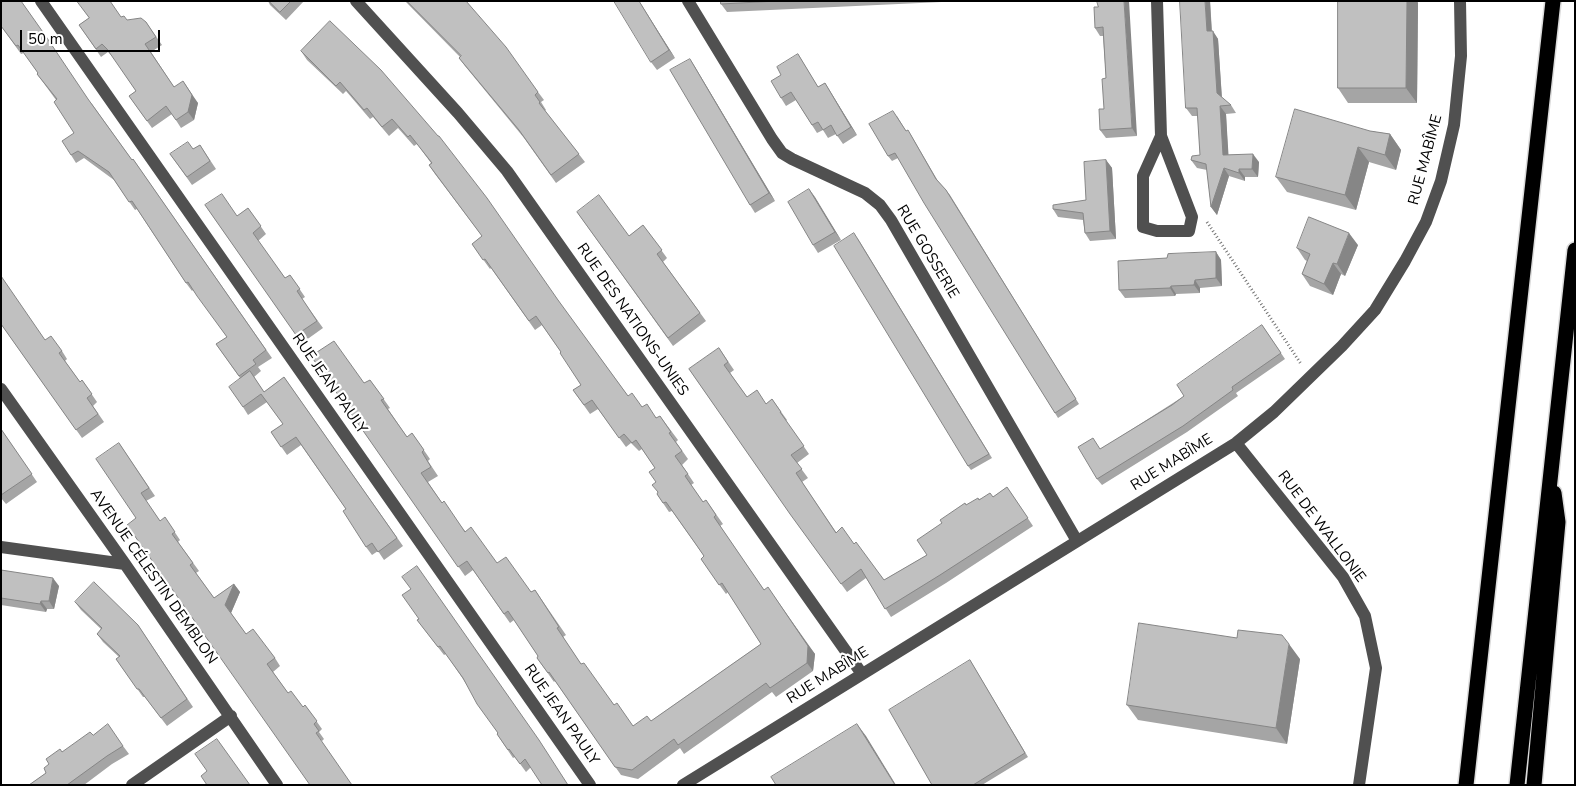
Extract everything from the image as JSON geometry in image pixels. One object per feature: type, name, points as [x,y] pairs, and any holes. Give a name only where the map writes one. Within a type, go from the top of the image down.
[{"type":"highway","points":[[1466,785],[1553,1]]},
{"type":"highway","points":[[1517,785],[1575,250]]},
{"type":"highway","points":[[1534,785],[1558,522],[1551,472]]},
{"type":"street","name":"RUE JEAN PAULY","points":[[41,1],[590,785]]},
{"type":"street","name":"RUE DES NATIONS-UNIES","points":[[356,1],[458,112],[507,171],[862,674]]},
{"type":"street","name":"RUE GOSSERIE","points":[[688,1],[782,153],[865,193],[880,205],[891,220],[1077,541]]},
{"type":"street","points":[[1157,1],[1161,136],[1192,217],[1189,230],[1157,232],[1143,227],[1143,176],[1161,136]]},
{"type":"street","name":"RUE MABÎME","points":[[684,785],[1236,442],[1274,412],[1310,378],[1375,310],[1405,262],[1426,222],[1440,181],[1454,125],[1461,56],[1460,1]]},
{"type":"street","name":"AVENUE CÉLESTIN DEMBLON","points":[[1,389],[231,716],[277,785]]},
{"type":"street","name":"RUE DE WALLONIE","points":[[1236,442],[1342,577],[1365,616],[1376,668],[1358,785]]},
{"type":"street","points":[[1,547],[125,564]]},
{"type":"street","points":[[132,785],[231,716]]},
{"type":"path","points":[[1192,217],[1208,222],[1310,378]]},
{"type":"building","points":[[1,1],[21,1],[266,350],[253,360],[256,364],[239,376],[216,344],[227,337],[188,282],[186,283],[132,201],[129,202],[109,172],[78,151],[71,155],[62,141],[74,133],[54,102],[57,99],[37,74],[18,45],[16,46],[1,26]]},
{"type":"building","points":[[77,1],[110,1],[121,17],[124,16],[127,20],[141,18],[146,22],[156,37],[145,44],[174,87],[183,81],[192,95],[188,112],[176,120],[166,106],[147,121],[129,96],[136,91],[107,49],[102,44],[96,49],[79,25],[89,18]]},
{"type":"building","points":[[269,1],[291,1],[280,12]]},
{"type":"building","points":[[407,1],[466,1],[506,47],[538,92],[535,95],[539,103],[579,154],[551,175],[519,130],[459,58],[461,56]]},
{"type":"building","points":[[614,1],[639,1],[669,50],[651,62]]},
{"type":"building","points":[[721,1],[777,1],[721,4]]},
{"type":"building","points":[[1097,1],[1124,1],[1132,128],[1100,130],[1099,109],[1104,109],[1102,79],[1106,78],[1103,27],[1095,28],[1094,7],[1098,7]]},
{"type":"building","points":[[1180,1],[1205,1],[1207,31],[1213,31],[1217,93],[1231,105],[1220,106],[1223,155],[1253,154],[1252,169],[1239,169],[1239,173],[1224,168],[1211,207],[1206,164],[1191,160],[1192,156],[1200,155],[1197,108],[1186,108]]},
{"type":"building","points":[[1338,1],[1407,1],[1406,88],[1338,88]]},
{"type":"building","points":[[330,21],[381,70],[439,136],[487,198],[628,396],[632,393],[642,407],[647,404],[656,418],[660,416],[682,451],[675,456],[688,474],[685,476],[703,502],[706,500],[716,515],[714,517],[764,590],[768,587],[808,646],[807,663],[770,688],[766,683],[678,745],[674,739],[632,770],[615,767],[549,672],[537,658],[538,656],[508,611],[504,614],[467,561],[458,567],[311,356],[334,341],[364,383],[370,380],[384,399],[381,400],[407,437],[412,433],[424,450],[422,452],[431,467],[421,473],[442,503],[444,501],[465,532],[471,527],[497,563],[506,557],[531,592],[535,590],[581,664],[584,663],[614,705],[617,703],[633,726],[647,716],[651,721],[761,644],[722,583],[719,585],[701,559],[704,556],[695,543],[666,502],[663,503],[657,494],[658,492],[652,485],[656,482],[649,472],[655,468],[636,440],[632,443],[624,434],[619,438],[592,400],[584,405],[573,390],[581,385],[536,316],[529,321],[485,259],[483,260],[472,244],[482,236],[429,165],[432,163],[410,135],[408,137],[392,119],[382,127],[367,108],[364,110],[340,82],[336,86],[301,51]]},
{"type":"building","points":[[798,54],[818,87],[825,83],[851,127],[837,136],[831,125],[823,130],[818,122],[812,125],[791,92],[781,98],[771,81],[781,75],[777,67]]},
{"type":"building","points":[[690,59],[769,193],[750,205],[670,70]]},
{"type":"building","points":[[1295,109],[1370,131],[1390,134],[1385,155],[1358,147],[1345,195],[1276,177]]},
{"type":"building","points":[[893,111],[906,131],[908,130],[936,179],[946,190],[1076,399],[1055,413],[924,203],[895,153],[888,156],[869,124]]},
{"type":"building","points":[[188,142],[193,149],[200,145],[210,161],[187,177],[170,154]]},
{"type":"building","points":[[1106,160],[1110,231],[1085,233],[1083,213],[1053,209],[1053,205],[1086,200],[1084,162]]},
{"type":"building","points":[[809,189],[835,232],[813,245],[788,202]]},
{"type":"building","points":[[222,194],[237,216],[248,208],[261,226],[253,233],[285,278],[290,275],[300,289],[297,291],[317,321],[296,335],[205,205]]},
{"type":"building","points":[[599,195],[629,236],[643,225],[662,250],[657,254],[700,313],[668,338],[577,212]]},
{"type":"building","points":[[1309,217],[1349,233],[1337,264],[1333,263],[1324,284],[1302,274],[1310,254],[1297,248]]},
{"type":"building","points":[[854,233],[989,454],[968,466],[834,246]]},
{"type":"building","points":[[1216,252],[1216,278],[1195,280],[1194,285],[1171,286],[1170,288],[1119,290],[1118,261],[1167,258],[1168,254]]},
{"type":"building","points":[[1,276],[45,340],[51,336],[62,351],[59,353],[80,382],[82,380],[92,394],[87,398],[98,414],[76,430],[1,324]]},
{"type":"building","points":[[1262,325],[1281,353],[1232,387],[1233,390],[1183,426],[1097,479],[1078,447],[1093,438],[1100,449],[1172,405],[1184,396],[1177,385]]},
{"type":"building","points":[[719,348],[728,362],[724,365],[747,397],[757,390],[766,404],[772,399],[804,446],[791,455],[802,469],[796,473],[836,533],[842,527],[854,544],[856,542],[884,580],[927,555],[917,540],[942,523],[940,520],[965,503],[966,505],[978,498],[979,500],[990,493],[993,497],[1007,487],[1028,518],[885,609],[861,569],[841,584],[689,369]]},
{"type":"building","points":[[250,371],[264,392],[284,377],[397,538],[378,552],[372,543],[366,547],[343,511],[346,509],[296,437],[281,447],[271,432],[283,424],[261,394],[243,407],[229,387]]},
{"type":"building","points":[[1,429],[32,474],[1,495]]},
{"type":"building","points":[[119,443],[149,488],[141,493],[160,521],[165,517],[175,532],[172,534],[193,563],[190,565],[214,598],[234,584],[225,605],[246,634],[253,629],[275,658],[267,664],[288,693],[291,691],[317,721],[314,724],[319,731],[316,733],[352,785],[310,785],[127,525],[136,518],[96,459]]},
{"type":"building","points":[[417,566],[539,740],[568,785],[542,785],[525,759],[520,764],[508,750],[477,704],[463,678],[440,646],[438,647],[417,620],[419,619],[402,595],[411,589],[402,577]]},
{"type":"building","points":[[1,570],[53,578],[49,601],[41,601],[40,604],[1,598]]},
{"type":"building","points":[[94,582],[138,625],[187,699],[161,718],[116,659],[120,656],[97,634],[102,628],[75,602]]},
{"type":"building","points":[[1139,623],[1237,638],[1238,630],[1282,635],[1289,644],[1276,728],[1127,705]]},
{"type":"building","points":[[970,660],[1025,753],[973,785],[932,785],[889,710]]},
{"type":"building","points":[[108,724],[123,746],[67,785],[29,785],[46,773],[44,768],[49,764],[46,759],[60,749],[62,752],[90,732],[93,735]]},
{"type":"building","points":[[857,724],[895,785],[776,785],[771,777]]},
{"type":"building","points":[[217,739],[250,785],[207,785],[201,776],[207,771],[195,754]]}]
